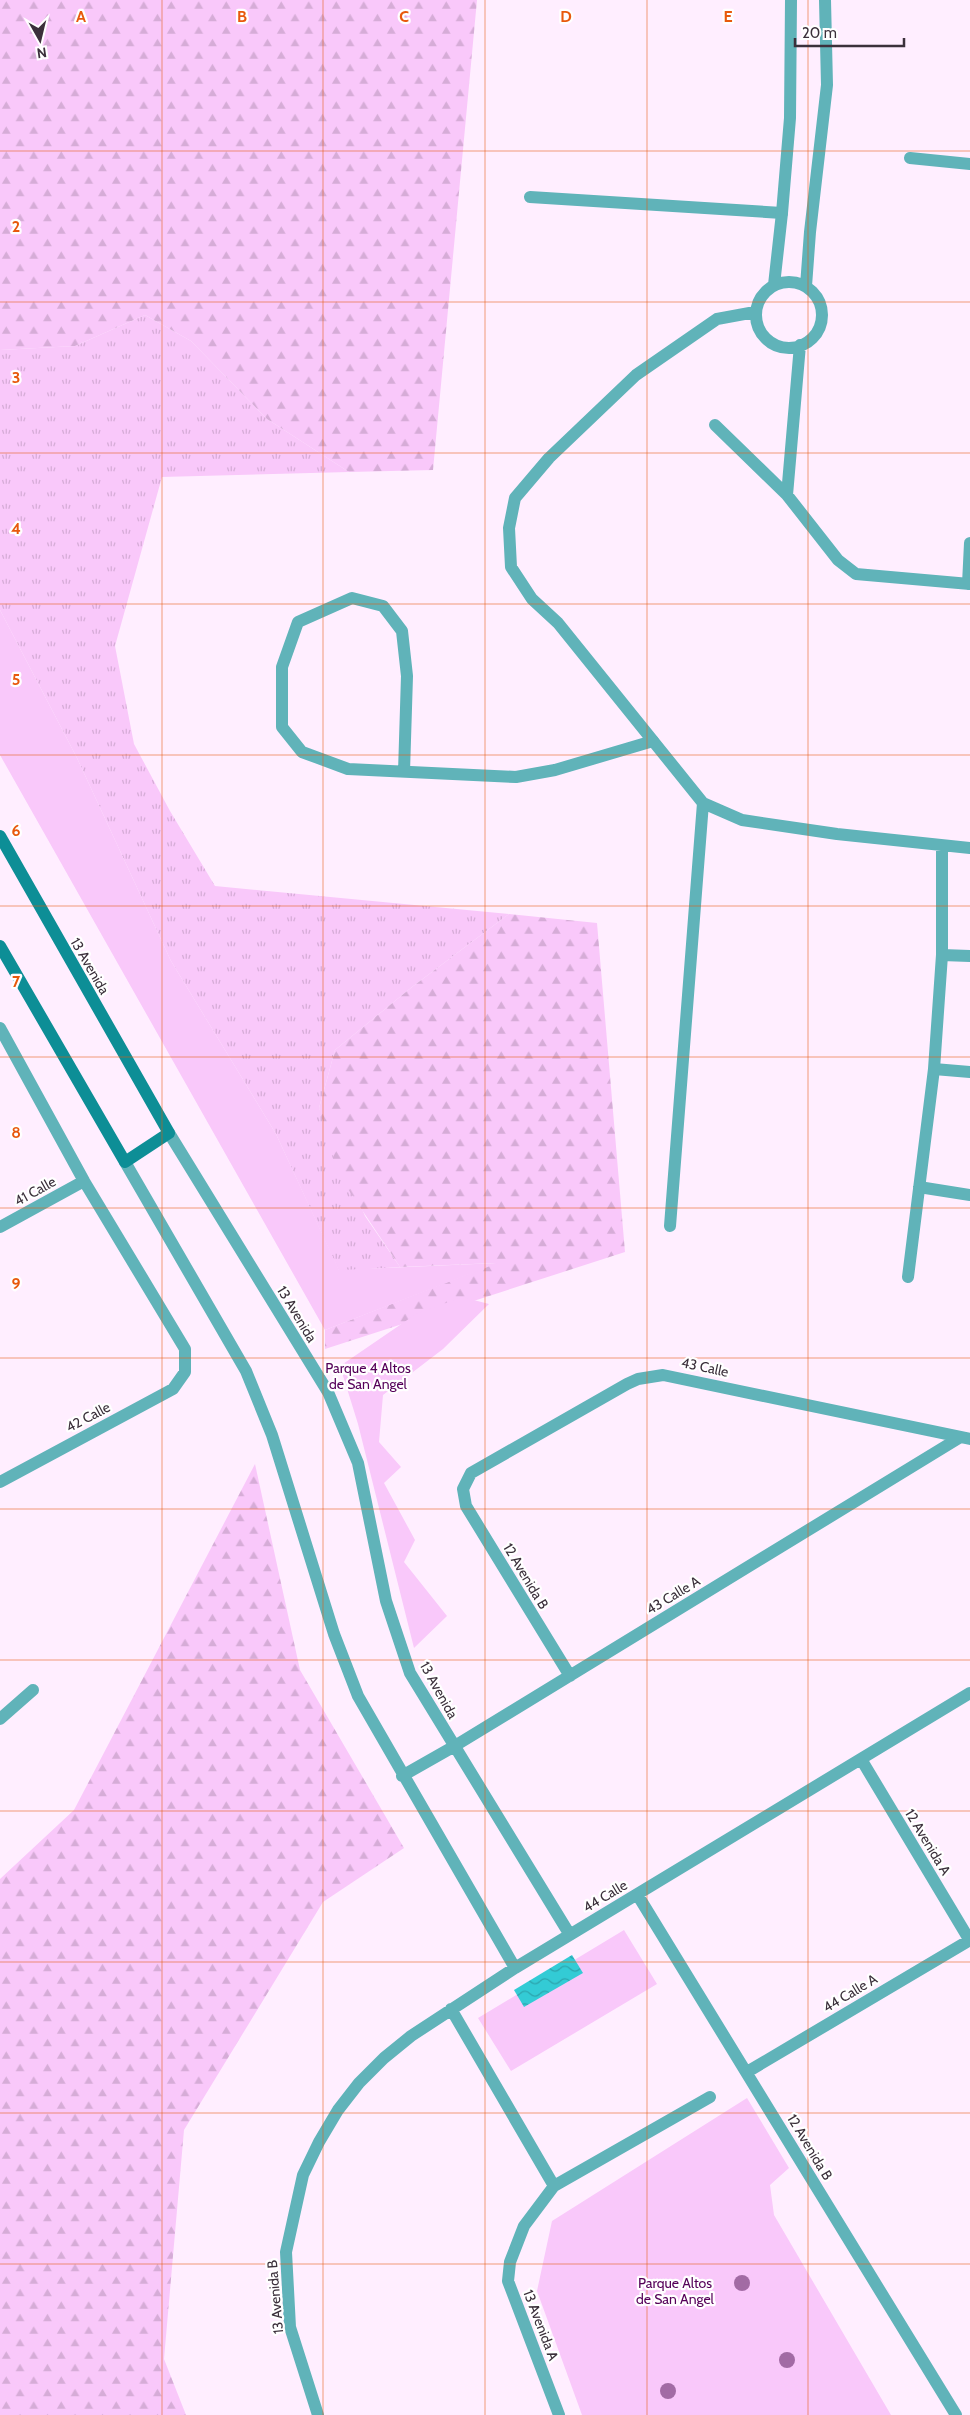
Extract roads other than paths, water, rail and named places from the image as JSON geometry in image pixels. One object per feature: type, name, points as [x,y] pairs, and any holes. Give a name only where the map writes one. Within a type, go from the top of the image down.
[{"type":"street","points":[[774,285],[790,118],[791,0]]},
{"type":"street","points":[[806,286],[810,232],[827,85],[825,0]]},
{"type":"street","points":[[910,158],[970,164]]},
{"type":"street","points":[[530,197],[782,213]]},
{"type":"street","points":[[790,282],[806,286],[814,294],[822,313],[821,323],[810,340],[800,346],[784,347],[769,341],[761,333],[756,323],[758,301],[774,285],[790,282]]},
{"type":"street","points":[[756,312],[718,319],[636,375],[549,458],[515,498],[509,528],[511,567],[532,598],[558,623],[704,803],[742,820],[836,834],[970,848]]},
{"type":"street","points":[[787,495],[800,346]]},
{"type":"street","points":[[715,425],[787,495],[838,560],[856,574],[969,584],[970,543]]},
{"type":"street","points":[[404,772],[407,676],[402,631],[383,606],[352,598],[298,622],[282,667],[282,727],[302,752],[348,769],[404,772],[516,777],[555,770],[653,740]]},
{"type":"street","points":[[670,1226],[704,803]]},
{"type":"street","name":"13 Avenida","points":[[0,836],[169,1133],[328,1392],[358,1463],[386,1601],[410,1672],[453,1746],[570,1935]]},
{"type":"street","points":[[908,1277],[934,1069],[942,955],[942,846]]},
{"type":"street","points":[[0,946],[246,1371],[272,1435],[334,1634],[354,1687],[402,1776],[515,1968]]},
{"type":"street","points":[[942,955],[970,956]]},
{"type":"street","points":[[0,1028],[84,1181]]},
{"type":"street","points":[[934,1069],[970,1072]]},
{"type":"street","points":[[125,1162],[169,1133]]},
{"type":"street","name":"41 Calle","points":[[0,1227],[84,1181]]},
{"type":"street","name":"42 Calle","points":[[0,1482],[173,1389],[185,1372],[186,1349],[84,1181]]},
{"type":"street","points":[[919,1187],[970,1195]]},
{"type":"street","name":"43 Calle","points":[[463,1489],[471,1473],[627,1384],[650,1376],[676,1376],[965,1439]]},
{"type":"street","name":"43 Calle A","points":[[402,1776],[965,1439]]},
{"type":"street","name":"12 Avenida B","points":[[463,1489],[466,1506],[570,1676]]},
{"type":"street","points":[[0,1719],[33,1690]]},
{"type":"street","name":"44 Calle","points":[[303,2175],[319,2142],[338,2110],[384,2058],[411,2036],[515,1968],[970,1693]]},
{"type":"street","name":"12 Avenida A","points":[[861,1759],[970,1941]]},
{"type":"street","name":"12 Avenida B","points":[[637,1894],[956,2415]]},
{"type":"street","name":"44 Calle A","points":[[747,2072],[970,1941]]},
{"type":"street","points":[[451,2010],[554,2186],[710,2097]]},
{"type":"street","name":"13 Avenida B","points":[[303,2175],[286,2252],[290,2327],[318,2415]]},
{"type":"street","name":"13 Avenida A","points":[[554,2186],[534,2210],[516,2244],[510,2262],[508,2280],[559,2415]]},
{"type":"water","points":[[572,1955],[583,1973],[524,2007],[514,1990]]},
{"type":"park label","name":"Parque 4 Altos de San Angel","points":[[368,1376]]},
{"type":"park label","name":"Parque Altos de San Angel","points":[[675,2292]]}]
